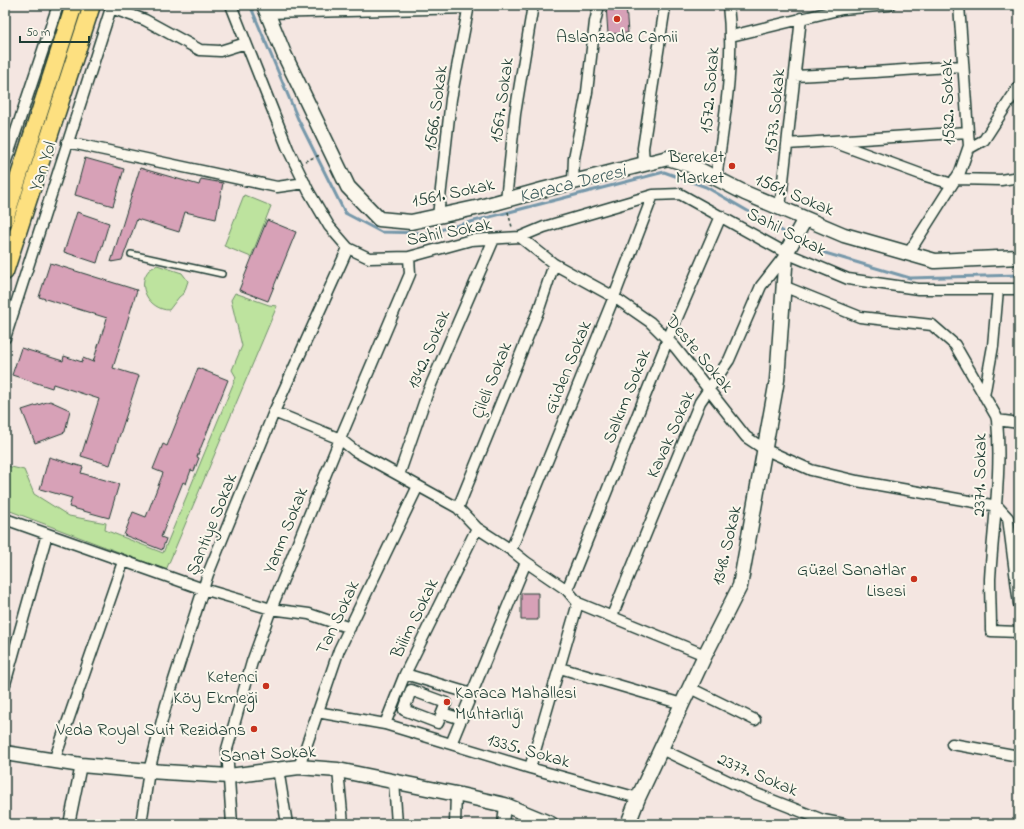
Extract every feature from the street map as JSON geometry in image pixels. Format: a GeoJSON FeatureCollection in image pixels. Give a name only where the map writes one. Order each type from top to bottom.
{"type":"FeatureCollection","features":[{"type":"Feature","properties":{"kind":"main road"},"geometry":{"type":"LineString","coordinates":[[5,219],[74,5]]}},
{"type":"Feature","properties":{"kind":"main road"},"geometry":{"type":"LineString","coordinates":[[5,272],[92,5]]}},
{"type":"Feature","properties":{"kind":"street","name":"Yan Yol"},"geometry":{"type":"LineString","coordinates":[[5,164],[58,5]]}},
{"type":"Feature","properties":{"kind":"street","name":"Sahil Sokak"},"geometry":{"type":"LineString","coordinates":[[231,5],[296,165],[305,183],[329,226],[348,248],[369,258],[409,257],[471,240],[518,237],[653,195],[680,194],[786,253],[848,279],[918,288],[1019,289]]}},
{"type":"Feature","properties":{"kind":"street","name":"1567. Sokak"},"geometry":{"type":"LineString","coordinates":[[506,200],[515,114],[533,5]]}},
{"type":"Feature","properties":{"kind":"street"},"geometry":{"type":"LineString","coordinates":[[573,182],[574,158],[587,92],[598,5]]}},
{"type":"Feature","properties":{"kind":"street","name":"1572. Sokak"},"geometry":{"type":"LineString","coordinates":[[716,179],[729,88],[731,36],[728,5]]}},
{"type":"Feature","properties":{"kind":"street"},"geometry":{"type":"LineString","coordinates":[[731,36],[801,18],[826,9],[890,5]]}},
{"type":"Feature","properties":{"kind":"street","name":"1582. Sokak"},"geometry":{"type":"LineString","coordinates":[[908,254],[960,172],[969,146],[959,5]]}},
{"type":"Feature","properties":{"kind":"street"},"geometry":{"type":"LineString","coordinates":[[266,9],[469,6]]}},
{"type":"Feature","properties":{"kind":"street","name":"1566. Sokak"},"geometry":{"type":"LineString","coordinates":[[438,216],[451,99],[469,6]]}},
{"type":"Feature","properties":{"kind":"street","name":"Yan Yol"},"geometry":{"type":"LineString","coordinates":[[5,338],[111,7]]}},
{"type":"Feature","properties":{"kind":"street"},"geometry":{"type":"LineString","coordinates":[[111,7],[144,20],[200,50],[220,52],[246,43]]}},
{"type":"Feature","properties":{"kind":"street","name":"1561. Sokak"},"geometry":{"type":"LineString","coordinates":[[266,9],[284,54],[348,187],[379,219],[411,222],[506,200],[668,158],[690,165],[745,193],[844,235],[908,254],[935,261],[1019,257]]}},
{"type":"Feature","properties":{"kind":"street"},"geometry":{"type":"LineString","coordinates":[[644,164],[643,148],[664,13]]}},
{"type":"Feature","properties":{"kind":"street","name":"1573. Sokak"},"geometry":{"type":"LineString","coordinates":[[780,208],[801,18]]}},
{"type":"Feature","properties":{"kind":"street"},"geometry":{"type":"LineString","coordinates":[[795,76],[963,66]]}},
{"type":"Feature","properties":{"kind":"street"},"geometry":{"type":"LineString","coordinates":[[968,149],[984,140],[1019,86]]}},
{"type":"Feature","properties":{"kind":"street"},"geometry":{"type":"LineString","coordinates":[[26,102],[42,106]]}},
{"type":"Feature","properties":{"kind":"street"},"geometry":{"type":"LineString","coordinates":[[787,144],[968,132]]}},
{"type":"Feature","properties":{"kind":"street"},"geometry":{"type":"LineString","coordinates":[[832,141],[923,175],[954,181],[1001,180],[1019,177]]}},
{"type":"Feature","properties":{"kind":"street"},"geometry":{"type":"LineString","coordinates":[[67,142],[277,187],[305,183]]}},
{"type":"Feature","properties":{"kind":"street"},"geometry":{"type":"LineString","coordinates":[[35,180],[53,187]]}},
{"type":"Feature","properties":{"kind":"street","name":"Güden Sokak"},"geometry":{"type":"LineString","coordinates":[[511,550],[614,297],[653,195]]}},
{"type":"Feature","properties":{"kind":"street","name":"Salkım Sokak"},"geometry":{"type":"LineString","coordinates":[[566,590],[668,339],[721,216]]}},
{"type":"Feature","properties":{"kind":"street"},"geometry":{"type":"LineString","coordinates":[[786,253],[805,219]]}},
{"type":"Feature","properties":{"kind":"street","name":"Deste Sokak"},"geometry":{"type":"LineString","coordinates":[[518,237],[554,264],[614,297],[650,322],[668,339],[746,437],[764,449],[811,470],[997,506]]}},
{"type":"Feature","properties":{"kind":"street","name":"1342. Sokak"},"geometry":{"type":"LineString","coordinates":[[399,475],[427,394],[494,239]]}},
{"type":"Feature","properties":{"kind":"street","name":"Şantiye Sokak"},"geometry":{"type":"LineString","coordinates":[[141,824],[149,771],[166,705],[208,574],[274,412],[348,248]]}},
{"type":"Feature","properties":{"kind":"street","name":"1348. Sokak"},"geometry":{"type":"LineString","coordinates":[[628,824],[638,798],[705,655],[740,586],[777,380],[786,253]]}},
{"type":"Feature","properties":{"kind":"street","name":"Kavak Sokak"},"geometry":{"type":"LineString","coordinates":[[612,616],[700,402],[729,360],[761,286],[786,253]]}},
{"type":"Feature","properties":{"kind":"street","name":"Yarım Sokak"},"geometry":{"type":"LineString","coordinates":[[232,824],[227,749],[252,662],[340,439],[410,274],[409,257]]}},
{"type":"Feature","properties":{"kind":"street","name":"Çileli Sokak"},"geometry":{"type":"LineString","coordinates":[[458,508],[538,309],[554,264]]}},
{"type":"Feature","properties":{"kind":"street","name":"2371. Sokak"},"geometry":{"type":"LineString","coordinates":[[783,286],[860,317],[932,325],[955,345],[997,420],[999,445],[997,506],[990,579],[991,631],[1019,632]]}},
{"type":"Feature","properties":{"kind":"street"},"geometry":{"type":"LineString","coordinates":[[984,396],[993,346],[998,289]]}},
{"type":"Feature","properties":{"kind":"street"},"geometry":{"type":"LineString","coordinates":[[274,412],[340,439],[356,451],[458,508],[477,528],[511,550],[566,590],[578,603],[705,655]]}},
{"type":"Feature","properties":{"kind":"street"},"geometry":{"type":"LineString","coordinates":[[997,420],[1019,423]]}},
{"type":"Feature","properties":{"kind":"street","name":"Tan Sokak"},"geometry":{"type":"LineString","coordinates":[[299,767],[339,650],[418,486]]}},
{"type":"Feature","properties":{"kind":"street"},"geometry":{"type":"LineString","coordinates":[[997,506],[1008,518],[1019,604]]}},
{"type":"Feature","properties":{"kind":"street"},"geometry":{"type":"LineString","coordinates":[[5,520],[203,589],[272,609],[309,614],[350,628]]}},
{"type":"Feature","properties":{"kind":"street","name":"Bilim Sokak"},"geometry":{"type":"LineString","coordinates":[[384,724],[405,674],[477,528]]}},
{"type":"Feature","properties":{"kind":"street"},"geometry":{"type":"LineString","coordinates":[[5,684],[47,534]]}},
{"type":"Feature","properties":{"kind":"street"},"geometry":{"type":"LineString","coordinates":[[54,761],[123,562]]}},
{"type":"Feature","properties":{"kind":"street"},"geometry":{"type":"LineString","coordinates":[[451,744],[526,562]]}},
{"type":"Feature","properties":{"kind":"street"},"geometry":{"type":"LineString","coordinates":[[530,768],[578,603]]}},
{"type":"Feature","properties":{"kind":"street"},"geometry":{"type":"LineString","coordinates":[[560,668],[682,704]]}},
{"type":"Feature","properties":{"kind":"street"},"geometry":{"type":"LineString","coordinates":[[405,674],[472,694]]}},
{"type":"Feature","properties":{"kind":"street"},"geometry":{"type":"LineString","coordinates":[[431,697],[437,683]]}},
{"type":"Feature","properties":{"kind":"street"},"geometry":{"type":"LineString","coordinates":[[690,688],[755,720]]}},
{"type":"Feature","properties":{"kind":"street"},"geometry":{"type":"LineString","coordinates":[[411,690],[431,697],[446,703],[438,723],[404,710],[411,690]]}},
{"type":"Feature","properties":{"kind":"street"},"geometry":{"type":"LineString","coordinates":[[397,695],[408,699]]}},
{"type":"Feature","properties":{"kind":"street","name":"1335. Sokak"},"geometry":{"type":"LineString","coordinates":[[317,712],[384,724],[530,768],[638,798]]}},
{"type":"Feature","properties":{"kind":"street"},"geometry":{"type":"LineString","coordinates":[[442,713],[462,719]]}},
{"type":"Feature","properties":{"kind":"street"},"geometry":{"type":"LineString","coordinates":[[415,734],[422,717]]}},
{"type":"Feature","properties":{"kind":"street"},"geometry":{"type":"LineString","coordinates":[[952,744],[1019,756]]}},
{"type":"Feature","properties":{"kind":"street","name":"2377. Sokak"},"geometry":{"type":"LineString","coordinates":[[661,749],[749,791],[823,820],[844,824]]}},
{"type":"Feature","properties":{"kind":"street","name":"Sanat Sokak"},"geometry":{"type":"LineString","coordinates":[[5,753],[81,764],[149,771],[228,776],[299,767],[338,770],[505,805],[551,824]]}},
{"type":"Feature","properties":{"kind":"street"},"geometry":{"type":"LineString","coordinates":[[69,824],[81,764]]}},
{"type":"Feature","properties":{"kind":"street"},"geometry":{"type":"LineString","coordinates":[[278,769],[287,824]]}},
{"type":"Feature","properties":{"kind":"street"},"geometry":{"type":"LineString","coordinates":[[338,770],[343,824]]}},
{"type":"Feature","properties":{"kind":"street"},"geometry":{"type":"LineString","coordinates":[[394,781],[397,824]]}},
{"type":"Feature","properties":{"kind":"street"},"geometry":{"type":"LineString","coordinates":[[455,824],[456,794]]}},
{"type":"Feature","properties":{"kind":"street"},"geometry":{"type":"LineString","coordinates":[[503,824],[505,805]]}},
{"type":"Feature","properties":{"kind":"lane"},"geometry":{"type":"LineString","coordinates":[[131,254],[222,274]]}},
{"type":"Feature","properties":{"kind":"path"},"geometry":{"type":"LineString","coordinates":[[296,165],[330,150]]}},
{"type":"Feature","properties":{"kind":"path"},"geometry":{"type":"LineString","coordinates":[[506,200],[518,237]]}},
{"type":"Feature","properties":{"kind":"green space"},"geometry":{"type":"Polygon","coordinates":[[[244,195],[271,206],[251,257],[224,246],[244,195]]]}},
{"type":"Feature","properties":{"kind":"green space"},"geometry":{"type":"Polygon","coordinates":[[[157,265],[182,273],[188,281],[184,293],[169,310],[162,309],[151,302],[144,290],[145,276],[149,270],[157,265]]]}},
{"type":"Feature","properties":{"kind":"green space"},"geometry":{"type":"Polygon","coordinates":[[[235,293],[269,305],[277,306],[166,570],[5,509],[5,466],[7,466],[24,470],[34,494],[69,516],[106,523],[105,530],[163,553],[236,377],[232,370],[242,346],[231,300],[235,293]]]}},
{"type":"Feature","properties":{"kind":"building","name":"Aslanzade Camii"},"geometry":{"type":"Polygon","coordinates":[[[606,5],[626,5],[628,33],[608,34],[606,5]]]}},
{"type":"Feature","properties":{"kind":"building"},"geometry":{"type":"Polygon","coordinates":[[[85,158],[124,169],[113,206],[75,195],[85,158]]]}},
{"type":"Feature","properties":{"kind":"building"},"geometry":{"type":"Polygon","coordinates":[[[140,168],[199,185],[201,179],[223,183],[216,219],[185,212],[179,232],[137,219],[122,260],[111,262],[140,168]]]}},
{"type":"Feature","properties":{"kind":"building"},"geometry":{"type":"Polygon","coordinates":[[[77,212],[109,223],[97,263],[64,252],[77,212]]]}},
{"type":"Feature","properties":{"kind":"building"},"geometry":{"type":"Polygon","coordinates":[[[267,220],[296,232],[268,301],[239,290],[267,220]]]}},
{"type":"Feature","properties":{"kind":"building"},"geometry":{"type":"Polygon","coordinates":[[[50,263],[137,290],[113,368],[139,376],[110,465],[81,456],[99,399],[53,384],[52,388],[12,375],[21,348],[63,361],[64,356],[82,362],[83,358],[93,362],[107,318],[39,297],[50,263]]]}},
{"type":"Feature","properties":{"kind":"building"},"geometry":{"type":"Polygon","coordinates":[[[198,368],[228,380],[197,457],[199,458],[194,471],[191,470],[186,484],[183,482],[161,537],[166,539],[162,550],[124,535],[133,512],[146,517],[163,473],[153,469],[163,444],[167,446],[198,368]]]}},
{"type":"Feature","properties":{"kind":"building"},"geometry":{"type":"Polygon","coordinates":[[[50,401],[70,410],[65,432],[35,443],[22,410],[50,401]]]}},
{"type":"Feature","properties":{"kind":"building"},"geometry":{"type":"Polygon","coordinates":[[[49,457],[83,467],[81,473],[119,484],[109,518],[69,507],[72,498],[40,489],[49,457]]]}},
{"type":"Feature","properties":{"kind":"building"},"geometry":{"type":"Polygon","coordinates":[[[521,593],[538,593],[538,620],[521,620],[521,593]]]}},
{"type":"Feature","properties":{"kind":"waterway","name":"Karaca Deresi"},"geometry":{"type":"LineString","coordinates":[[250,5],[298,119],[345,213],[381,232],[428,233],[664,172],[706,187],[791,236]]}},
{"type":"Feature","properties":{"kind":"waterway","name":"Karaca Deresi"},"geometry":{"type":"LineString","coordinates":[[798,240],[815,250],[910,278],[1019,275]]}},
{"type":"Feature","properties":{"kind":"place","name":"Aslanzade Camii"},"geometry":{"type":"Point","coordinates":[617,19]}},
{"type":"Feature","properties":{"kind":"place","name":"Bereket Market"},"geometry":{"type":"Point","coordinates":[732,166]}},
{"type":"Feature","properties":{"kind":"place","name":"Güzel Sanatlar Lisesi"},"geometry":{"type":"Point","coordinates":[914,579]}},
{"type":"Feature","properties":{"kind":"place","name":"Ketenci Köy Ekmeği"},"geometry":{"type":"Point","coordinates":[266,686]}},
{"type":"Feature","properties":{"kind":"place","name":"Karaca Mahallesi Muhtarlığı"},"geometry":{"type":"Point","coordinates":[447,702]}},
{"type":"Feature","properties":{"kind":"place","name":"Veda Royal Suit Rezidans"},"geometry":{"type":"Point","coordinates":[254,729]}}]}
